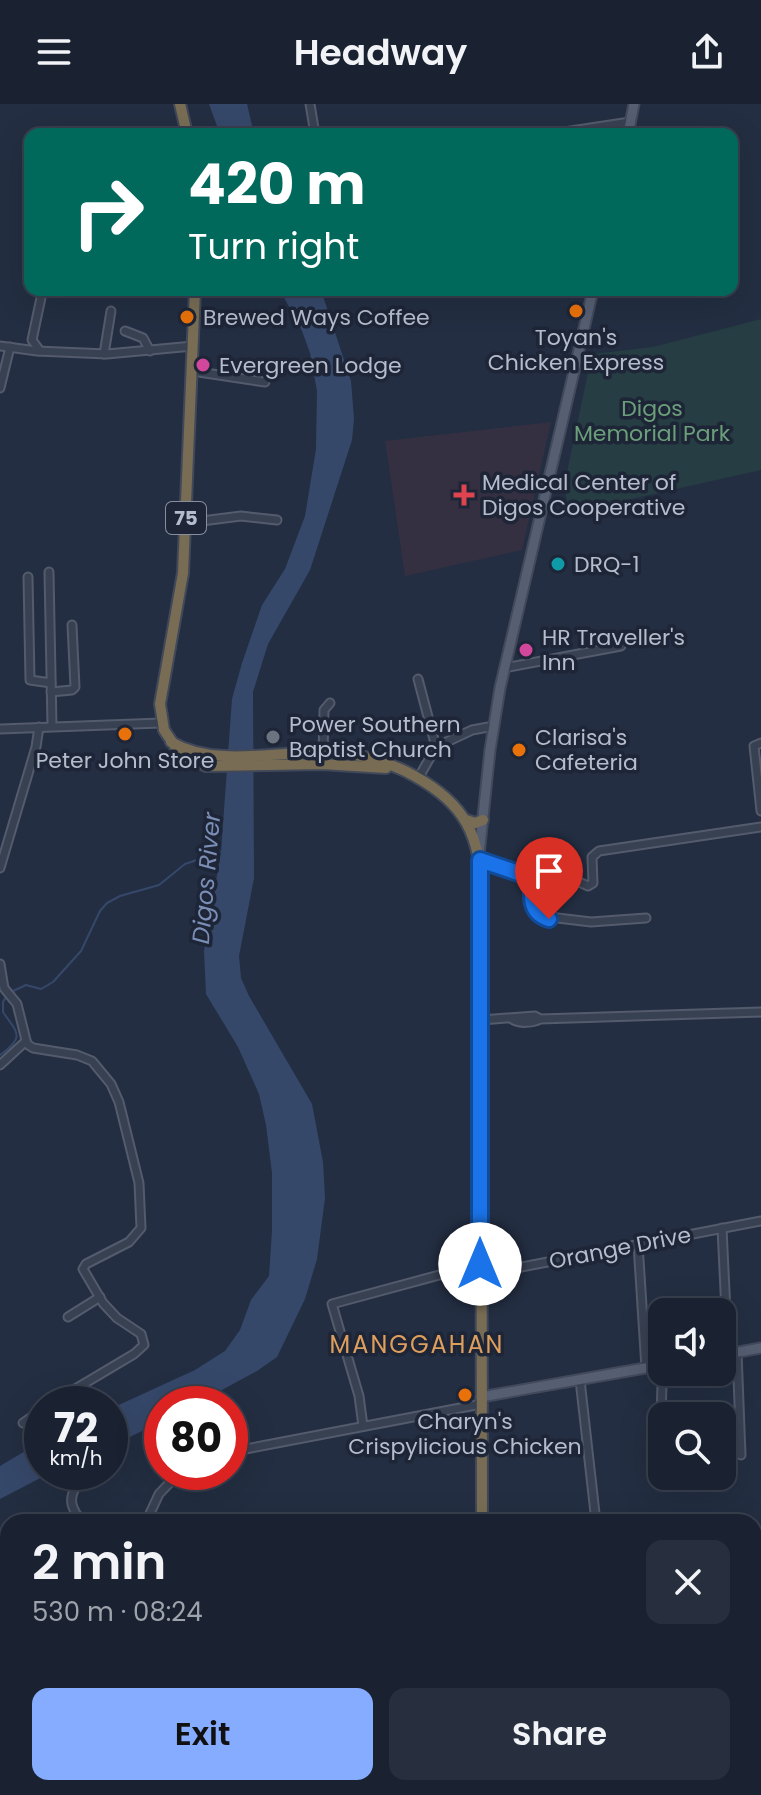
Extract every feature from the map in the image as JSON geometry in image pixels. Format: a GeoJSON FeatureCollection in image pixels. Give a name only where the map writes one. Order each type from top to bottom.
{"type":"FeatureCollection","features":[{"type":"Feature","properties":{"kind":"highway"},"geometry":{"type":"LineString","coordinates":[[180,104],[186,128]]}},
{"type":"Feature","properties":{"kind":"highway","name":"75"},"geometry":{"type":"LineString","coordinates":[[161,723],[161,693],[181,591],[195,296]]}},
{"type":"Feature","properties":{"kind":"highway"},"geometry":{"type":"LineString","coordinates":[[161,723],[181,755],[206,766],[223,761],[263,760],[368,765],[407,772]]}},
{"type":"Feature","properties":{"kind":"highway"},"geometry":{"type":"LineString","coordinates":[[263,760],[323,752],[369,757],[419,777],[445,794],[466,820],[480,858],[482,1514]]}},
{"type":"Feature","properties":{"kind":"highway"},"geometry":{"type":"LineString","coordinates":[[466,820],[473,823],[483,820]]}},
{"type":"Feature","properties":{"kind":"main road"},"geometry":{"type":"LineString","coordinates":[[629,128],[634,104]]}},
{"type":"Feature","properties":{"kind":"main road"},"geometry":{"type":"LineString","coordinates":[[480,858],[494,726],[504,668],[592,296]]}},
{"type":"Feature","properties":{"kind":"main road"},"geometry":{"type":"LineString","coordinates":[[736,1353],[761,1348]]}},
{"type":"Feature","properties":{"kind":"main road"},"geometry":{"type":"LineString","coordinates":[[481,1401],[646,1368]]}},
{"type":"Feature","properties":{"kind":"street"},"geometry":{"type":"LineString","coordinates":[[310,104],[314,128]]}},
{"type":"Feature","properties":{"kind":"street"},"geometry":{"type":"LineString","coordinates":[[590,128],[630,122]]}},
{"type":"Feature","properties":{"kind":"street"},"geometry":{"type":"LineString","coordinates":[[40,351],[32,340],[41,296]]}},
{"type":"Feature","properties":{"kind":"street"},"geometry":{"type":"LineString","coordinates":[[104,354],[111,311]]}},
{"type":"Feature","properties":{"kind":"street"},"geometry":{"type":"LineString","coordinates":[[125,331],[143,338],[150,351]]}},
{"type":"Feature","properties":{"kind":"street"},"geometry":{"type":"LineString","coordinates":[[0,346],[104,354],[193,346]]}},
{"type":"Feature","properties":{"kind":"street"},"geometry":{"type":"LineString","coordinates":[[0,388],[10,347]]}},
{"type":"Feature","properties":{"kind":"street"},"geometry":{"type":"LineString","coordinates":[[192,371],[265,382]]}},
{"type":"Feature","properties":{"kind":"street"},"geometry":{"type":"LineString","coordinates":[[186,523],[241,516],[277,520]]}},
{"type":"Feature","properties":{"kind":"street"},"geometry":{"type":"LineString","coordinates":[[49,572],[52,726]]}},
{"type":"Feature","properties":{"kind":"street"},"geometry":{"type":"LineString","coordinates":[[28,577],[30,680],[51,687],[72,690],[75,687],[72,625]]}},
{"type":"Feature","properties":{"kind":"street"},"geometry":{"type":"LineString","coordinates":[[504,668],[621,646]]}},
{"type":"Feature","properties":{"kind":"street"},"geometry":{"type":"LineString","coordinates":[[418,679],[436,747]]}},
{"type":"Feature","properties":{"kind":"street"},"geometry":{"type":"LineString","coordinates":[[322,764],[324,710],[330,703]]}},
{"type":"Feature","properties":{"kind":"street"},"geometry":{"type":"LineString","coordinates":[[0,729],[161,723]]}},
{"type":"Feature","properties":{"kind":"street"},"geometry":{"type":"LineString","coordinates":[[419,777],[436,747],[472,730],[494,726]]}},
{"type":"Feature","properties":{"kind":"street"},"geometry":{"type":"LineString","coordinates":[[0,868],[36,747],[39,727]]}},
{"type":"Feature","properties":{"kind":"street"},"geometry":{"type":"LineString","coordinates":[[761,743],[754,746],[761,811]]}},
{"type":"Feature","properties":{"kind":"street"},"geometry":{"type":"LineString","coordinates":[[646,918],[591,922],[541,916],[533,905],[533,878],[537,869],[542,867],[588,886],[593,883],[592,857],[604,849],[761,827]]}},
{"type":"Feature","properties":{"kind":"street"},"geometry":{"type":"LineString","coordinates":[[480,858],[533,878]]}},
{"type":"Feature","properties":{"kind":"street"},"geometry":{"type":"LineString","coordinates":[[0,964],[4,988],[17,1004],[26,1041],[33,1048],[77,1055],[92,1061],[111,1084],[119,1102],[139,1183],[141,1228],[129,1242],[84,1267],[100,1297],[117,1318],[141,1334],[144,1345],[80,1386]]}},
{"type":"Feature","properties":{"kind":"street"},"geometry":{"type":"LineString","coordinates":[[481,1020],[512,1019],[516,1016],[540,1019],[761,1012]]}},
{"type":"Feature","properties":{"kind":"street"},"geometry":{"type":"LineString","coordinates":[[0,1065],[26,1041]]}},
{"type":"Feature","properties":{"kind":"street","name":"Orange Drive"},"geometry":{"type":"LineString","coordinates":[[363,1426],[359,1396],[332,1304],[480,1270],[761,1221]]}},
{"type":"Feature","properties":{"kind":"street"},"geometry":{"type":"LineString","coordinates":[[722,1228],[726,1298]]}},
{"type":"Feature","properties":{"kind":"street"},"geometry":{"type":"LineString","coordinates":[[638,1244],[646,1368]]}},
{"type":"Feature","properties":{"kind":"street"},"geometry":{"type":"LineString","coordinates":[[68,1317],[100,1297]]}},
{"type":"Feature","properties":{"kind":"street"},"geometry":{"type":"LineString","coordinates":[[580,1380],[595,1514]]}},
{"type":"Feature","properties":{"kind":"street"},"geometry":{"type":"LineString","coordinates":[[733,1386],[741,1455]]}},
{"type":"Feature","properties":{"kind":"street"},"geometry":{"type":"LineString","coordinates":[[248,1448],[481,1401]]}},
{"type":"Feature","properties":{"kind":"street"},"geometry":{"type":"LineString","coordinates":[[74,1490],[70,1498],[77,1514]]}},
{"type":"Feature","properties":{"kind":"street"},"geometry":{"type":"LineString","coordinates":[[150,1514],[163,1490]]}},
{"type":"Feature","properties":{"kind":"shaded area","name":"Medical Center of Digos Cooperative"},"geometry":{"type":"Polygon","coordinates":[[[551,422],[522,550],[405,576],[385,441],[551,422]]]}},
{"type":"Feature","properties":{"kind":"green space","name":"Digos Memorial Park"},"geometry":{"type":"Polygon","coordinates":[[[761,319],[761,470],[569,513],[564,486],[592,354],[653,347],[761,319]]]}},
{"type":"Feature","properties":{"kind":"water"},"geometry":{"type":"Polygon","coordinates":[[[209,104],[247,104],[253,128],[218,128],[209,104]]]}},
{"type":"Feature","properties":{"kind":"water"},"geometry":{"type":"Polygon","coordinates":[[[283,296],[323,296],[351,381],[354,419],[352,440],[310,570],[268,644],[253,692],[254,878],[239,956],[241,978],[249,996],[312,1104],[323,1162],[325,1198],[317,1259],[305,1299],[277,1357],[229,1386],[160,1386],[195,1370],[225,1351],[240,1330],[251,1300],[269,1276],[272,1173],[266,1125],[259,1094],[238,1047],[206,994],[204,951],[221,852],[232,699],[262,605],[285,569],[305,516],[316,449],[317,391],[310,353],[283,296]]]}},
{"type":"Feature","properties":{"kind":"water"},"geometry":{"type":"Polygon","coordinates":[[[144,1393],[144,1430],[128,1438],[128,1401],[144,1393]]]}},
{"type":"Feature","properties":{"kind":"water"},"geometry":{"type":"Polygon","coordinates":[[[24,1452],[24,1487],[0,1499],[0,1466],[24,1452]]]}},
{"type":"Feature","properties":{"kind":"waterway","name":"Digos River"},"geometry":{"type":"LineString","coordinates":[[11,992],[26,985],[41,989],[53,982],[81,951],[107,903],[159,885],[185,864],[220,852]]}},
{"type":"Feature","properties":{"kind":"waterway"},"geometry":{"type":"LineString","coordinates":[[0,1055],[16,1039],[15,1030],[3,1012],[6,997]]}},
{"type":"Feature","properties":{"kind":"place","name":"Toyan's Chicken Express"},"geometry":{"type":"Point","coordinates":[576,311]}},
{"type":"Feature","properties":{"kind":"place","name":"Brewed Ways Coffee"},"geometry":{"type":"Point","coordinates":[187,317]}},
{"type":"Feature","properties":{"kind":"place","name":"Evergreen Lodge"},"geometry":{"type":"Point","coordinates":[203,365]}},
{"type":"Feature","properties":{"kind":"place","name":"Medical Center of Digos Cooperative"},"geometry":{"type":"Point","coordinates":[464,495]}},
{"type":"Feature","properties":{"kind":"place","name":"DRQ-1"},"geometry":{"type":"Point","coordinates":[558,564]}},
{"type":"Feature","properties":{"kind":"place","name":"HR Traveller's Inn"},"geometry":{"type":"Point","coordinates":[526,650]}},
{"type":"Feature","properties":{"kind":"place","name":"Peter John Store"},"geometry":{"type":"Point","coordinates":[125,734]}},
{"type":"Feature","properties":{"kind":"place","name":"Power Southern Baptist Church"},"geometry":{"type":"Point","coordinates":[273,737]}},
{"type":"Feature","properties":{"kind":"place","name":"Clarisa's Cafeteria"},"geometry":{"type":"Point","coordinates":[519,750]}},
{"type":"Feature","properties":{"kind":"place","name":"Charyn's Crispylicious Chicken"},"geometry":{"type":"Point","coordinates":[465,1395]}},
{"type":"Feature","properties":{"kind":"district","name":"MANGGAHAN"},"geometry":{"type":"Point","coordinates":[417,1344]}},
{"type":"Feature","properties":{"kind":"route"},"geometry":{"type":"LineString","coordinates":[[480,1264],[480,860],[533,878],[533,905],[536,912],[549,919]]}}]}
